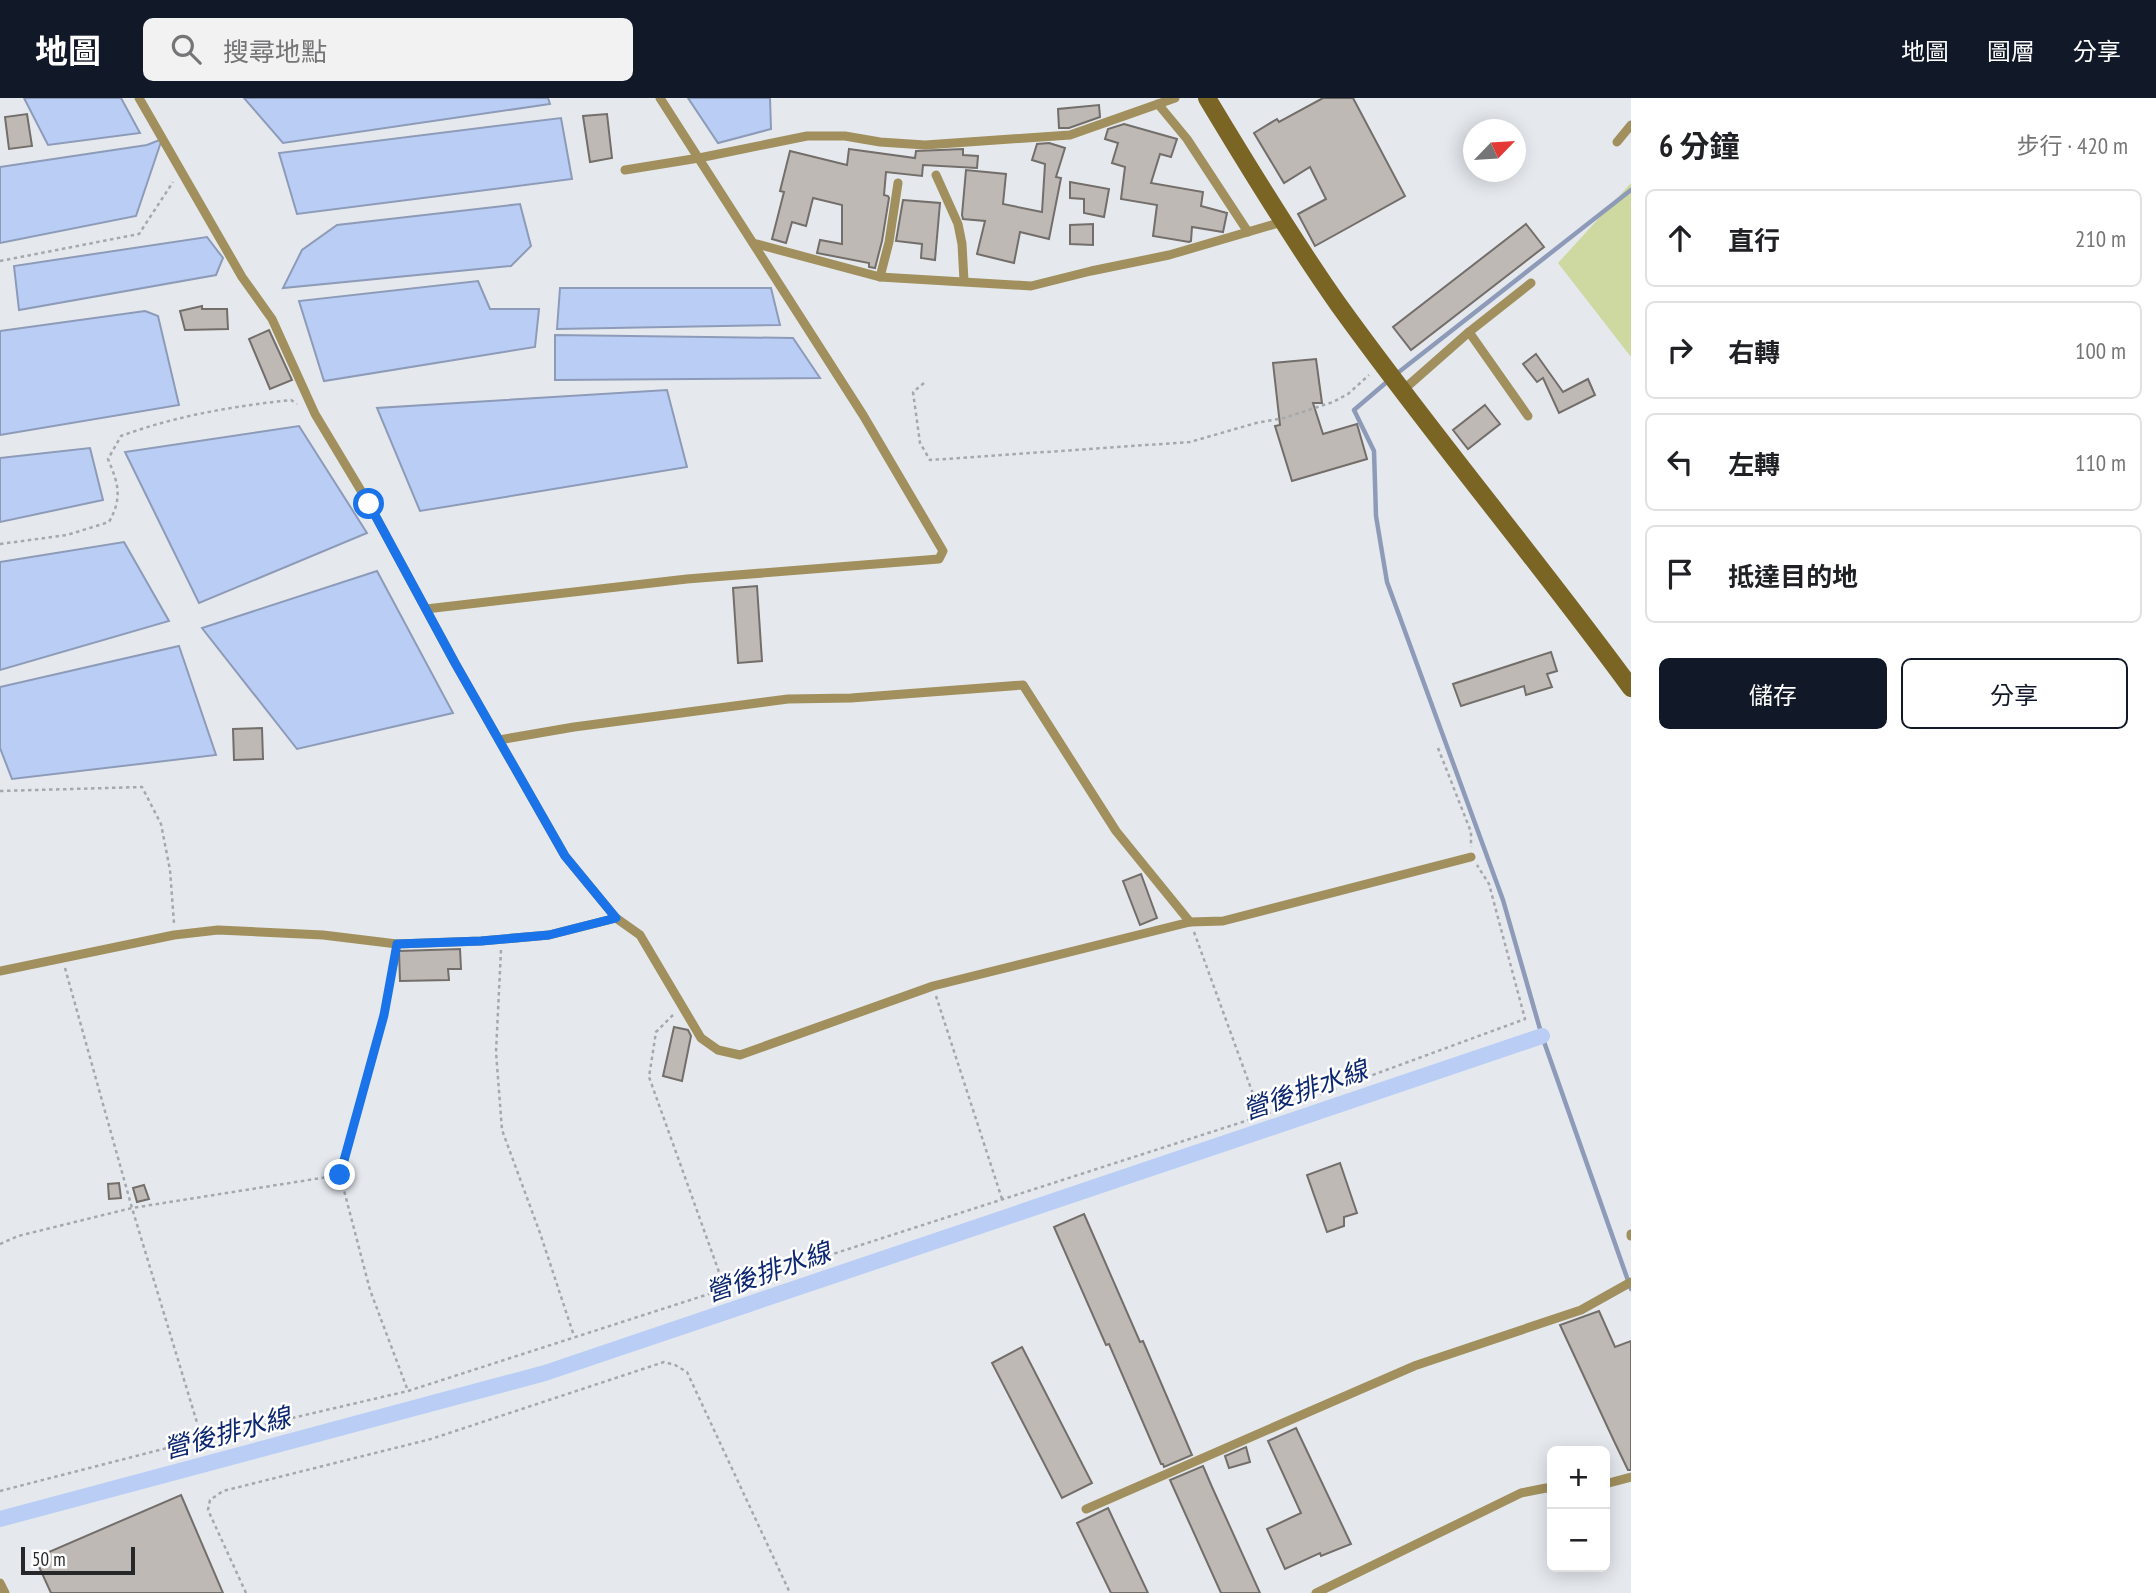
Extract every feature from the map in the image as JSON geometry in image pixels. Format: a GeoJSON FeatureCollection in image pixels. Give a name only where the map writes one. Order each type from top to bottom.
{"type":"FeatureCollection","features":[{"type":"Feature","properties":{"kind":"main road"},"geometry":{"type":"LineString","coordinates":[[1207,98],[1282,222],[1380,362],[1631,688]]}},
{"type":"Feature","properties":{"kind":"lane"},"geometry":{"type":"LineString","coordinates":[[139,98],[242,277],[272,319],[315,414],[369,504],[565,856],[616,918],[640,935],[701,1038],[718,1050],[740,1055],[933,986],[1190,922],[1223,921],[1471,857]]}},
{"type":"Feature","properties":{"kind":"lane"},"geometry":{"type":"LineString","coordinates":[[426,609],[687,579],[939,559],[943,551],[897,470],[660,98]]}},
{"type":"Feature","properties":{"kind":"lane"},"geometry":{"type":"LineString","coordinates":[[625,170],[807,136],[845,136],[925,145],[1070,135],[1175,98]]}},
{"type":"Feature","properties":{"kind":"lane"},"geometry":{"type":"LineString","coordinates":[[1158,104],[1187,139],[1248,232]]}},
{"type":"Feature","properties":{"kind":"lane"},"geometry":{"type":"LineString","coordinates":[[1616,142],[1631,125]]}},
{"type":"Feature","properties":{"kind":"lane"},"geometry":{"type":"LineString","coordinates":[[936,174],[958,224],[964,281]]}},
{"type":"Feature","properties":{"kind":"lane"},"geometry":{"type":"LineString","coordinates":[[880,277],[889,242],[898,183]]}},
{"type":"Feature","properties":{"kind":"lane"},"geometry":{"type":"LineString","coordinates":[[753,243],[880,277],[1031,286],[1170,255],[1282,222]]}},
{"type":"Feature","properties":{"kind":"lane"},"geometry":{"type":"LineString","coordinates":[[1402,391],[1469,332],[1531,283]]}},
{"type":"Feature","properties":{"kind":"lane"},"geometry":{"type":"LineString","coordinates":[[1469,332],[1528,416]]}},
{"type":"Feature","properties":{"kind":"lane"},"geometry":{"type":"LineString","coordinates":[[499,740],[573,727],[788,699],[851,698],[1023,685],[1116,831],[1190,922]]}},
{"type":"Feature","properties":{"kind":"lane"},"geometry":{"type":"LineString","coordinates":[[0,971],[174,934],[218,930],[323,935],[397,944],[549,935],[616,918]]}},
{"type":"Feature","properties":{"kind":"lane"},"geometry":{"type":"LineString","coordinates":[[1086,1509],[1414,1366],[1581,1310],[1631,1282]]}},
{"type":"Feature","properties":{"kind":"lane"},"geometry":{"type":"LineString","coordinates":[[1610,1483],[1631,1477]]}},
{"type":"Feature","properties":{"kind":"lane"},"geometry":{"type":"LineString","coordinates":[[1317,1593],[1521,1493],[1547,1488]]}},
{"type":"Feature","properties":{"kind":"lane"},"geometry":{"type":"LineString","coordinates":[[0,1583],[5,1593]]}},
{"type":"Feature","properties":{"kind":"path"},"geometry":{"type":"LineString","coordinates":[[0,261],[139,233],[180,171]]}},
{"type":"Feature","properties":{"kind":"path"},"geometry":{"type":"LineString","coordinates":[[924,383],[913,393],[920,443],[930,460],[1191,442],[1256,423],[1284,418],[1333,402],[1349,394],[1380,362]]}},
{"type":"Feature","properties":{"kind":"path"},"geometry":{"type":"LineString","coordinates":[[0,544],[67,535],[109,522],[117,508],[118,484],[108,459],[121,436],[145,427],[263,403],[291,400],[315,414]]}},
{"type":"Feature","properties":{"kind":"path"},"geometry":{"type":"LineString","coordinates":[[0,1491],[202,1438],[408,1391],[1261,1116],[1525,1019],[1489,884],[1471,857],[1472,832],[1438,748]]}},
{"type":"Feature","properties":{"kind":"path"},"geometry":{"type":"LineString","coordinates":[[0,791],[142,788],[161,824],[170,870],[174,934]]}},
{"type":"Feature","properties":{"kind":"path"},"geometry":{"type":"LineString","coordinates":[[1190,922],[1261,1116]]}},
{"type":"Feature","properties":{"kind":"path"},"geometry":{"type":"LineString","coordinates":[[502,939],[496,1052],[502,1130],[574,1336]]}},
{"type":"Feature","properties":{"kind":"path"},"geometry":{"type":"LineString","coordinates":[[397,944],[384,1015],[340,1175],[370,1290],[408,1391]]}},
{"type":"Feature","properties":{"kind":"path"},"geometry":{"type":"LineString","coordinates":[[62,958],[132,1208],[202,1438]]}},
{"type":"Feature","properties":{"kind":"path"},"geometry":{"type":"LineString","coordinates":[[933,986],[1002,1199]]}},
{"type":"Feature","properties":{"kind":"path"},"geometry":{"type":"LineString","coordinates":[[682,1006],[656,1032],[649,1077],[719,1272],[718,1290]]}},
{"type":"Feature","properties":{"kind":"path"},"geometry":{"type":"LineString","coordinates":[[0,1244],[18,1236],[132,1208],[340,1175]]}},
{"type":"Feature","properties":{"kind":"path"},"geometry":{"type":"LineString","coordinates":[[246,1593],[208,1510],[210,1500],[223,1491],[431,1439],[664,1362],[687,1372],[790,1593]]}},
{"type":"Feature","properties":{"kind":"green space"},"geometry":{"type":"Polygon","coordinates":[[[1631,183],[1631,357],[1558,263],[1631,183]]]}},
{"type":"Feature","properties":{"kind":"water"},"geometry":{"type":"Polygon","coordinates":[[[24,98],[121,98],[140,133],[48,145],[24,98]]]}},
{"type":"Feature","properties":{"kind":"water"},"geometry":{"type":"Polygon","coordinates":[[[244,98],[548,98],[550,104],[283,143],[244,98]]]}},
{"type":"Feature","properties":{"kind":"water"},"geometry":{"type":"Polygon","coordinates":[[[688,98],[770,98],[771,129],[718,143],[688,98]]]}},
{"type":"Feature","properties":{"kind":"water"},"geometry":{"type":"Polygon","coordinates":[[[561,118],[572,179],[297,214],[279,153],[561,118]]]}},
{"type":"Feature","properties":{"kind":"water"},"geometry":{"type":"Polygon","coordinates":[[[162,139],[136,216],[0,243],[0,167],[147,145],[162,139]]]}},
{"type":"Feature","properties":{"kind":"water"},"geometry":{"type":"Polygon","coordinates":[[[520,204],[531,246],[511,266],[283,288],[302,250],[337,225],[520,204]]]}},
{"type":"Feature","properties":{"kind":"water"},"geometry":{"type":"Polygon","coordinates":[[[207,237],[223,258],[216,275],[19,310],[14,266],[207,237]]]}},
{"type":"Feature","properties":{"kind":"water"},"geometry":{"type":"Polygon","coordinates":[[[478,281],[490,309],[539,309],[535,347],[324,381],[299,301],[478,281]]]}},
{"type":"Feature","properties":{"kind":"water"},"geometry":{"type":"Polygon","coordinates":[[[560,288],[771,288],[780,325],[557,329],[560,288]]]}},
{"type":"Feature","properties":{"kind":"water"},"geometry":{"type":"Polygon","coordinates":[[[145,311],[158,316],[179,405],[0,435],[0,331],[145,311]]]}},
{"type":"Feature","properties":{"kind":"water"},"geometry":{"type":"Polygon","coordinates":[[[555,335],[793,338],[820,378],[555,380],[555,335]]]}},
{"type":"Feature","properties":{"kind":"water"},"geometry":{"type":"Polygon","coordinates":[[[667,390],[687,467],[420,511],[377,408],[667,390]]]}},
{"type":"Feature","properties":{"kind":"water"},"geometry":{"type":"Polygon","coordinates":[[[299,426],[367,533],[199,603],[125,452],[299,426]]]}},
{"type":"Feature","properties":{"kind":"water"},"geometry":{"type":"Polygon","coordinates":[[[90,448],[103,500],[0,522],[0,458],[90,448]]]}},
{"type":"Feature","properties":{"kind":"water"},"geometry":{"type":"Polygon","coordinates":[[[124,542],[169,621],[0,670],[0,562],[124,542]]]}},
{"type":"Feature","properties":{"kind":"water"},"geometry":{"type":"Polygon","coordinates":[[[377,571],[453,713],[297,749],[202,628],[377,571]]]}},
{"type":"Feature","properties":{"kind":"water"},"geometry":{"type":"Polygon","coordinates":[[[179,646],[216,755],[12,779],[0,748],[0,687],[179,646]]]}},
{"type":"Feature","properties":{"kind":"building"},"geometry":{"type":"Polygon","coordinates":[[[1323,98],[1353,98],[1405,196],[1315,246],[1298,214],[1326,199],[1310,167],[1284,183],[1254,133],[1323,98]]]}},
{"type":"Feature","properties":{"kind":"building"},"geometry":{"type":"Polygon","coordinates":[[[1099,105],[1100,117],[1069,128],[1059,128],[1058,109],[1099,105]]]}},
{"type":"Feature","properties":{"kind":"building"},"geometry":{"type":"Polygon","coordinates":[[[27,114],[32,146],[9,149],[5,117],[27,114]]]}},
{"type":"Feature","properties":{"kind":"building"},"geometry":{"type":"Polygon","coordinates":[[[607,114],[612,158],[590,162],[583,116],[607,114]]]}},
{"type":"Feature","properties":{"kind":"building"},"geometry":{"type":"Polygon","coordinates":[[[1124,124],[1177,139],[1171,157],[1160,154],[1151,183],[1203,192],[1201,206],[1227,213],[1223,232],[1192,227],[1189,242],[1153,236],[1157,205],[1121,199],[1125,167],[1112,163],[1118,143],[1105,139],[1108,129],[1124,124]]]}},
{"type":"Feature","properties":{"kind":"building"},"geometry":{"type":"Polygon","coordinates":[[[1049,143],[1065,148],[1056,177],[1061,178],[1049,239],[1020,232],[1014,263],[977,254],[985,221],[963,219],[966,170],[1006,174],[1003,204],[1042,212],[1045,164],[1032,160],[1037,144],[1049,143]]]}},
{"type":"Feature","properties":{"kind":"building"},"geometry":{"type":"Polygon","coordinates":[[[849,149],[915,158],[916,151],[963,149],[963,155],[978,156],[977,168],[923,165],[922,176],[886,172],[884,195],[889,198],[875,268],[869,267],[869,263],[817,253],[820,240],[842,244],[842,205],[813,198],[806,226],[792,222],[786,243],[772,239],[784,192],[780,191],[790,151],[847,165],[849,149]]]}},
{"type":"Feature","properties":{"kind":"building"},"geometry":{"type":"Polygon","coordinates":[[[1070,182],[1109,189],[1104,217],[1084,213],[1084,199],[1070,198],[1070,182]]]}},
{"type":"Feature","properties":{"kind":"building"},"geometry":{"type":"Polygon","coordinates":[[[903,200],[940,203],[935,260],[921,258],[922,244],[896,241],[903,200]]]}},
{"type":"Feature","properties":{"kind":"building"},"geometry":{"type":"Polygon","coordinates":[[[1093,224],[1093,245],[1070,244],[1070,225],[1093,224]]]}},
{"type":"Feature","properties":{"kind":"building"},"geometry":{"type":"Polygon","coordinates":[[[1526,224],[1544,247],[1411,350],[1393,327],[1526,224]]]}},
{"type":"Feature","properties":{"kind":"building"},"geometry":{"type":"Polygon","coordinates":[[[202,306],[202,309],[227,309],[228,329],[185,330],[180,311],[202,306]]]}},
{"type":"Feature","properties":{"kind":"building"},"geometry":{"type":"Polygon","coordinates":[[[269,330],[292,380],[270,389],[249,339],[269,330]]]}},
{"type":"Feature","properties":{"kind":"building"},"geometry":{"type":"Polygon","coordinates":[[[1536,354],[1563,392],[1588,379],[1595,395],[1559,413],[1543,378],[1537,382],[1523,364],[1536,354]]]}},
{"type":"Feature","properties":{"kind":"building"},"geometry":{"type":"Polygon","coordinates":[[[1316,359],[1322,403],[1313,403],[1323,434],[1357,424],[1367,459],[1292,481],[1275,426],[1280,425],[1273,363],[1316,359]]]}},
{"type":"Feature","properties":{"kind":"building"},"geometry":{"type":"Polygon","coordinates":[[[1485,405],[1500,424],[1468,449],[1453,430],[1485,405]]]}},
{"type":"Feature","properties":{"kind":"building"},"geometry":{"type":"Polygon","coordinates":[[[757,586],[762,661],[738,663],[733,588],[757,586]]]}},
{"type":"Feature","properties":{"kind":"building"},"geometry":{"type":"Polygon","coordinates":[[[1551,652],[1557,671],[1547,674],[1552,687],[1526,695],[1524,686],[1461,706],[1453,684],[1551,652]]]}},
{"type":"Feature","properties":{"kind":"building"},"geometry":{"type":"Polygon","coordinates":[[[262,728],[263,759],[234,760],[233,729],[262,728]]]}},
{"type":"Feature","properties":{"kind":"building"},"geometry":{"type":"Polygon","coordinates":[[[1141,874],[1157,918],[1140,925],[1123,881],[1141,874]]]}},
{"type":"Feature","properties":{"kind":"building"},"geometry":{"type":"Polygon","coordinates":[[[460,949],[461,969],[448,969],[449,980],[400,981],[399,951],[460,949]]]}},
{"type":"Feature","properties":{"kind":"building"},"geometry":{"type":"Polygon","coordinates":[[[674,1027],[688,1030],[691,1036],[682,1081],[663,1076],[674,1027]]]}},
{"type":"Feature","properties":{"kind":"building"},"geometry":{"type":"Polygon","coordinates":[[[1340,1163],[1357,1213],[1344,1217],[1344,1226],[1327,1232],[1307,1175],[1340,1163]]]}},
{"type":"Feature","properties":{"kind":"building"},"geometry":{"type":"Polygon","coordinates":[[[119,1183],[121,1198],[109,1199],[108,1184],[119,1183]]]}},
{"type":"Feature","properties":{"kind":"building"},"geometry":{"type":"Polygon","coordinates":[[[144,1185],[149,1199],[137,1202],[133,1188],[144,1185]]]}},
{"type":"Feature","properties":{"kind":"building"},"geometry":{"type":"Polygon","coordinates":[[[1084,1214],[1192,1455],[1164,1467],[1054,1227],[1084,1214]]]}},
{"type":"Feature","properties":{"kind":"building"},"geometry":{"type":"Polygon","coordinates":[[[1599,1311],[1615,1347],[1631,1341],[1631,1470],[1628,1470],[1560,1325],[1599,1311]]]}},
{"type":"Feature","properties":{"kind":"building"},"geometry":{"type":"Polygon","coordinates":[[[1022,1347],[1092,1483],[1062,1498],[992,1363],[1022,1347]]]}},
{"type":"Feature","properties":{"kind":"building"},"geometry":{"type":"Polygon","coordinates":[[[1296,1428],[1351,1544],[1321,1556],[1320,1553],[1285,1569],[1267,1529],[1301,1513],[1268,1441],[1296,1428]]]}},
{"type":"Feature","properties":{"kind":"building"},"geometry":{"type":"Polygon","coordinates":[[[1246,1447],[1250,1462],[1229,1468],[1225,1456],[1246,1447]]]}},
{"type":"Feature","properties":{"kind":"building"},"geometry":{"type":"Polygon","coordinates":[[[1203,1466],[1260,1593],[1221,1593],[1170,1480],[1203,1466]]]}},
{"type":"Feature","properties":{"kind":"building"},"geometry":{"type":"Polygon","coordinates":[[[181,1495],[223,1593],[51,1593],[35,1558],[181,1495]]]}},
{"type":"Feature","properties":{"kind":"building"},"geometry":{"type":"Polygon","coordinates":[[[1108,1508],[1148,1593],[1111,1593],[1077,1523],[1108,1508]]]}},
{"type":"Feature","properties":{"kind":"waterway"},"geometry":{"type":"LineString","coordinates":[[1395,375],[1631,190]]}},
{"type":"Feature","properties":{"kind":"waterway"},"geometry":{"type":"LineString","coordinates":[[1388,381],[1354,410],[1374,451],[1376,516],[1387,582],[1503,900],[1542,1036],[1631,1289]]}},
{"type":"Feature","properties":{"kind":"waterway","name":"營後排水線"},"geometry":{"type":"LineString","coordinates":[[0,1519],[545,1373],[1542,1036]]}},
{"type":"Feature","properties":{"kind":"route"},"geometry":{"type":"LineString","coordinates":[[340,1175],[384,1015],[397,944],[549,935],[616,918],[565,856],[455,663],[369,504]]}}]}
